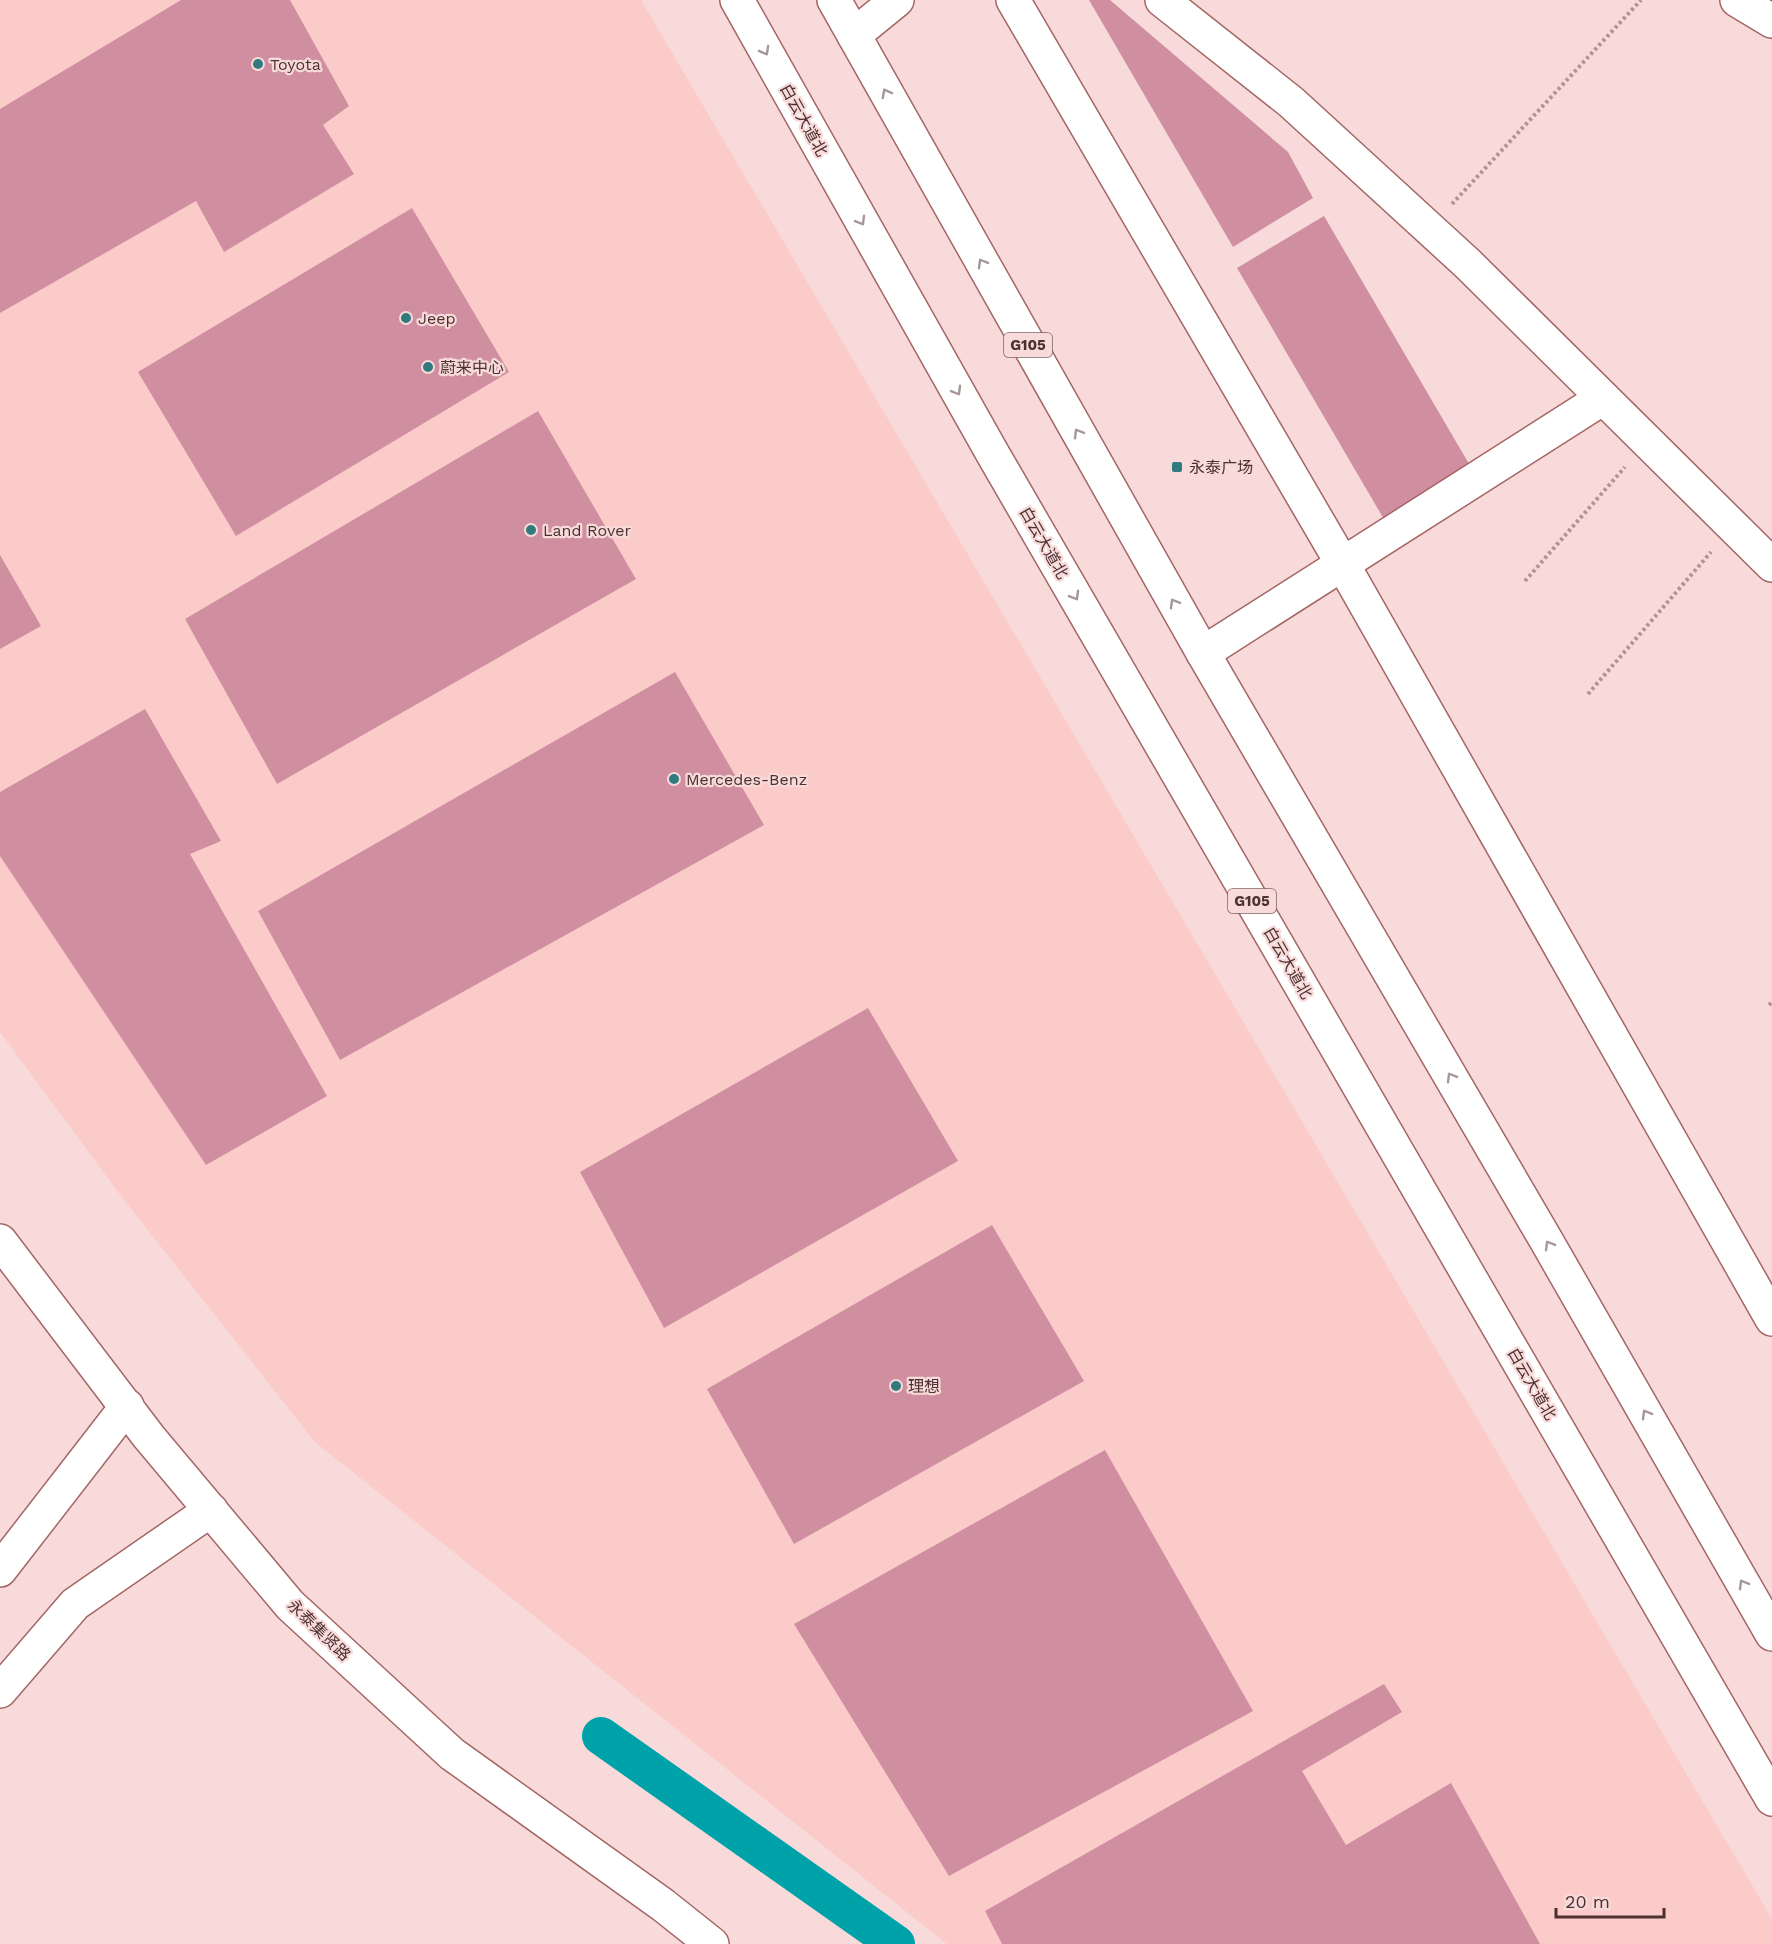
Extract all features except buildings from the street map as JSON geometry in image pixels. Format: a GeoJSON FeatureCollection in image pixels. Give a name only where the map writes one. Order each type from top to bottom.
{"type":"FeatureCollection","features":[{"type":"Feature","properties":{"kind":"main road","name":"白云大道北"},"geometry":{"type":"LineString","coordinates":[[737,0],[1006,476],[1772,1799]]}},
{"type":"Feature","properties":{"kind":"main road","name":"G105"},"geometry":{"type":"LineString","coordinates":[[834,0],[1203,653],[1546,1240],[1772,1634]]}},
{"type":"Feature","properties":{"kind":"main road"},"geometry":{"type":"LineString","coordinates":[[854,35],[897,0]]}},
{"type":"Feature","properties":{"kind":"main road"},"geometry":{"type":"LineString","coordinates":[[1012,0],[1342,563],[1772,1319]]}},
{"type":"Feature","properties":{"kind":"main road"},"geometry":{"type":"LineString","coordinates":[[1162,0],[1291,102],[1468,264],[1772,565]]}},
{"type":"Feature","properties":{"kind":"main road"},"geometry":{"type":"LineString","coordinates":[[1737,0],[1772,21]]}},
{"type":"Feature","properties":{"kind":"main road"},"geometry":{"type":"LineString","coordinates":[[1203,653],[1603,398]]}},
{"type":"Feature","properties":{"kind":"main road","name":"永泰集贤路"},"geometry":{"type":"LineString","coordinates":[[0,1241],[149,1437],[290,1605],[452,1754],[663,1905],[712,1944]]}},
{"type":"Feature","properties":{"kind":"main road"},"geometry":{"type":"LineString","coordinates":[[0,1570],[127,1406]]}},
{"type":"Feature","properties":{"kind":"main road"},"geometry":{"type":"LineString","coordinates":[[0,1691],[75,1604],[211,1510]]}},
{"type":"Feature","properties":{"kind":"path"},"geometry":{"type":"LineString","coordinates":[[1429,229],[1641,0]]}},
{"type":"Feature","properties":{"kind":"path"},"geometry":{"type":"LineString","coordinates":[[1525,581],[1648,442]]}},
{"type":"Feature","properties":{"kind":"path"},"geometry":{"type":"LineString","coordinates":[[1588,694],[1733,527]]}},
{"type":"Feature","properties":{"kind":"shaded area"},"geometry":{"type":"Polygon","coordinates":[[[0,0],[641,0],[1772,1919],[1772,1944],[947,1944],[315,1442],[121,1196],[0,1032],[0,0]]]}},
{"type":"Feature","properties":{"kind":"waterway"},"geometry":{"type":"LineString","coordinates":[[601,1736],[896,1944]]}},
{"type":"Feature","properties":{"kind":"place","name":"Toyota"},"geometry":{"type":"Point","coordinates":[258,64]}},
{"type":"Feature","properties":{"kind":"place","name":"Jeep"},"geometry":{"type":"Point","coordinates":[406,318]}},
{"type":"Feature","properties":{"kind":"place","name":"蔚来中心"},"geometry":{"type":"Point","coordinates":[428,367]}},
{"type":"Feature","properties":{"kind":"place","name":"永泰广场"},"geometry":{"type":"Point","coordinates":[1177,467]}},
{"type":"Feature","properties":{"kind":"place","name":"Land Rover"},"geometry":{"type":"Point","coordinates":[531,530]}},
{"type":"Feature","properties":{"kind":"place","name":"Mercedes-Benz"},"geometry":{"type":"Point","coordinates":[674,779]}},
{"type":"Feature","properties":{"kind":"place","name":"理想"},"geometry":{"type":"Point","coordinates":[896,1386]}}]}
